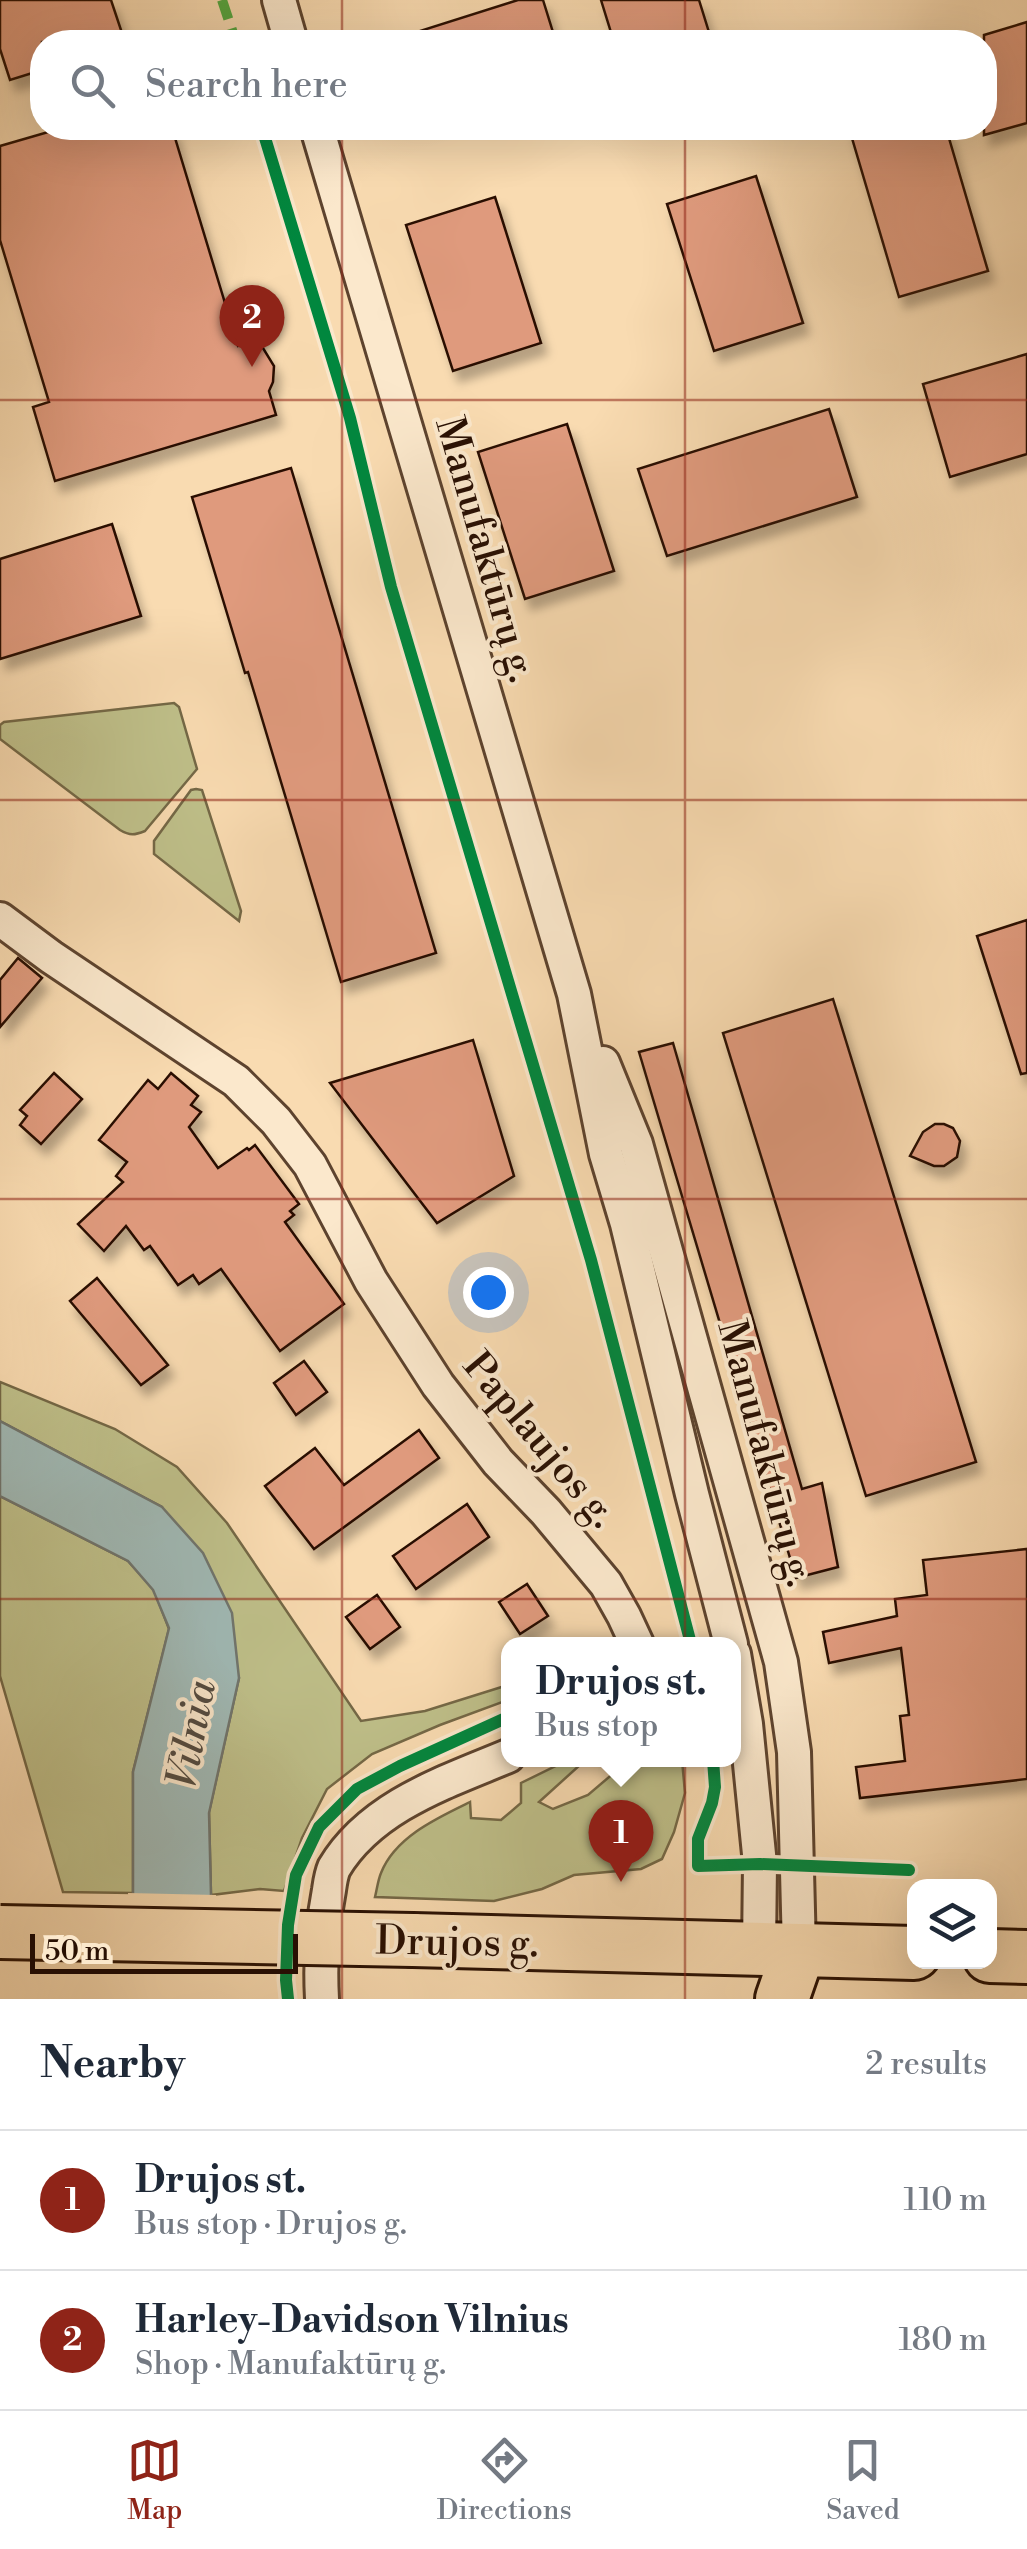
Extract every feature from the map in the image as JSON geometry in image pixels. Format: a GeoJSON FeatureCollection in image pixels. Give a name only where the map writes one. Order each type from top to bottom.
{"type":"FeatureCollection","features":[{"type":"Feature","properties":{"kind":"main road","name":"Drujos g."},"geometry":{"type":"LineString","coordinates":[[0,1932],[907,1953]]}},
{"type":"Feature","properties":{"kind":"main road"},"geometry":{"type":"LineString","coordinates":[[770,1999],[779,1950]]}},
{"type":"Feature","properties":{"kind":"main road"},"geometry":{"type":"LineString","coordinates":[[779,1950],[782,1999]]}},
{"type":"Feature","properties":{"kind":"main road"},"geometry":{"type":"LineString","coordinates":[[997,1956],[1027,1958]]}},
{"type":"Feature","properties":{"kind":"street"},"geometry":{"type":"LineString","coordinates":[[278,0],[288,30]]}},
{"type":"Feature","properties":{"kind":"street","name":"Manufaktūrų g."},"geometry":{"type":"LineString","coordinates":[[321,140],[574,994],[606,1154],[627,1224],[728,1637]]}},
{"type":"Feature","properties":{"kind":"street","name":"Paplaujos g."},"geometry":{"type":"LineString","coordinates":[[0,919],[236,1081],[276,1120],[310,1165],[371,1281],[438,1385],[498,1462],[606,1584],[634,1637]]}},
{"type":"Feature","properties":{"kind":"street","name":"Manufaktūrų g."},"geometry":{"type":"LineString","coordinates":[[574,994],[636,1144],[780,1662],[794,1752],[779,1950]]}},
{"type":"Feature","properties":{"kind":"street","name":"Manufaktūrų g."},"geometry":{"type":"LineString","coordinates":[[741,1697],[760,1864],[779,1950]]}},
{"type":"Feature","properties":{"kind":"street"},"geometry":{"type":"LineString","coordinates":[[322,1999],[322,1925],[332,1871],[361,1834],[403,1804],[501,1759]]}},
{"type":"Feature","properties":{"kind":"green space"},"geometry":{"type":"Polygon","coordinates":[[[174,703],[179,707],[197,769],[145,831],[135,834],[120,830],[0,739],[0,725],[4,722],[174,703]]]}},
{"type":"Feature","properties":{"kind":"green space"},"geometry":{"type":"Polygon","coordinates":[[[191,790],[202,790],[241,911],[239,921],[154,854],[154,841],[191,790]]]}},
{"type":"Feature","properties":{"kind":"green space"},"geometry":{"type":"Polygon","coordinates":[[[0,1382],[115,1429],[177,1467],[227,1523],[361,1721],[425,1711],[501,1687],[501,1703],[372,1754],[327,1789],[302,1838],[284,1891],[260,1889],[211,1895],[209,1812],[239,1678],[162,1507],[0,1421],[0,1382]]]}},
{"type":"Feature","properties":{"kind":"green space"},"geometry":{"type":"Polygon","coordinates":[[[0,1496],[128,1561],[154,1590],[169,1629],[133,1772],[133,1893],[63,1892],[0,1676],[0,1496]]]}},
{"type":"Feature","properties":{"kind":"green space"},"geometry":{"type":"Polygon","coordinates":[[[554,1767],[578,1767],[539,1802],[553,1809],[588,1795],[621,1767],[683,1767],[685,1793],[662,1859],[641,1869],[574,1875],[542,1889],[494,1901],[375,1897],[387,1860],[418,1830],[470,1802],[471,1818],[501,1820],[521,1803],[521,1783],[554,1767]]]}},
{"type":"Feature","properties":{"kind":"water","name":"Vilnia"},"geometry":{"type":"Polygon","coordinates":[[[0,1421],[162,1507],[203,1553],[232,1613],[239,1678],[209,1813],[211,1895],[142,1999],[133,1893],[133,1772],[169,1628],[153,1590],[128,1561],[0,1496],[0,1421]]]}},
{"type":"Feature","properties":{"kind":"pier"},"geometry":{"type":"Polygon","coordinates":[[[128,1893],[216,1895],[227,1999],[136,1999],[128,1893]]]}},
{"type":"Feature","properties":{"kind":"building"},"geometry":{"type":"Polygon","coordinates":[[[0,0],[111,0],[121,30],[30,30],[30,74],[10,80],[0,49],[0,0]]]}},
{"type":"Feature","properties":{"kind":"building"},"geometry":{"type":"Polygon","coordinates":[[[518,0],[543,0],[552,30],[423,30],[518,0]]]}},
{"type":"Feature","properties":{"kind":"building"},"geometry":{"type":"Polygon","coordinates":[[[601,0],[699,0],[708,30],[610,30],[601,0]]]}},
{"type":"Feature","properties":{"kind":"building"},"geometry":{"type":"Polygon","coordinates":[[[1027,22],[1027,123],[997,131],[997,31],[1027,22]]]}},
{"type":"Feature","properties":{"kind":"building"},"geometry":{"type":"Polygon","coordinates":[[[30,137],[176,140],[238,346],[254,341],[274,366],[269,391],[276,415],[55,481],[33,407],[49,402],[0,240],[0,146],[30,137]]]}},
{"type":"Feature","properties":{"kind":"building"},"geometry":{"type":"Polygon","coordinates":[[[853,140],[950,140],[988,271],[899,297],[853,140]]]}},
{"type":"Feature","properties":{"kind":"building"},"geometry":{"type":"Polygon","coordinates":[[[756,176],[803,323],[714,351],[667,204],[756,176]]]}},
{"type":"Feature","properties":{"kind":"building"},"geometry":{"type":"Polygon","coordinates":[[[495,197],[541,343],[453,371],[406,225],[495,197]]]}},
{"type":"Feature","properties":{"kind":"building"},"geometry":{"type":"Polygon","coordinates":[[[1027,354],[1027,454],[950,477],[923,384],[1027,354]]]}},
{"type":"Feature","properties":{"kind":"building"},"geometry":{"type":"Polygon","coordinates":[[[829,409],[857,497],[667,556],[638,469],[829,409]]]}},
{"type":"Feature","properties":{"kind":"building"},"geometry":{"type":"Polygon","coordinates":[[[567,424],[614,571],[525,599],[478,452],[567,424]]]}},
{"type":"Feature","properties":{"kind":"building"},"geometry":{"type":"Polygon","coordinates":[[[291,468],[436,953],[341,982],[192,497],[291,468]]]}},
{"type":"Feature","properties":{"kind":"building"},"geometry":{"type":"Polygon","coordinates":[[[112,524],[141,616],[0,659],[0,559],[112,524]]]}},
{"type":"Feature","properties":{"kind":"building"},"geometry":{"type":"Polygon","coordinates":[[[1027,920],[1027,1073],[1021,1074],[977,936],[1027,920]]]}},
{"type":"Feature","properties":{"kind":"building"},"geometry":{"type":"Polygon","coordinates":[[[18,958],[42,978],[0,1027],[0,980],[18,958]]]}},
{"type":"Feature","properties":{"kind":"building"},"geometry":{"type":"Polygon","coordinates":[[[833,999],[976,1462],[866,1496],[723,1033],[833,999]]]}},
{"type":"Feature","properties":{"kind":"building"},"geometry":{"type":"Polygon","coordinates":[[[473,1040],[514,1176],[437,1223],[330,1083],[473,1040]]]}},
{"type":"Feature","properties":{"kind":"building"},"geometry":{"type":"Polygon","coordinates":[[[673,1043],[802,1489],[822,1483],[838,1567],[796,1578],[639,1052],[673,1043]]]}},
{"type":"Feature","properties":{"kind":"building"},"geometry":{"type":"Polygon","coordinates":[[[54,1073],[82,1099],[41,1144],[20,1125],[27,1116],[20,1110],[54,1073]]]}},
{"type":"Feature","properties":{"kind":"building"},"geometry":{"type":"Polygon","coordinates":[[[171,1073],[198,1096],[191,1105],[201,1112],[189,1127],[218,1168],[255,1145],[299,1204],[285,1222],[344,1304],[280,1351],[221,1269],[199,1284],[193,1275],[178,1285],[150,1246],[144,1250],[126,1226],[104,1251],[78,1224],[123,1182],[116,1176],[127,1162],[99,1140],[148,1080],[158,1089],[171,1073]]]}},
{"type":"Feature","properties":{"kind":"building"},"geometry":{"type":"Polygon","coordinates":[[[935,1124],[953,1128],[960,1141],[957,1157],[944,1166],[910,1156],[923,1132],[935,1124]]]}},
{"type":"Feature","properties":{"kind":"building"},"geometry":{"type":"Polygon","coordinates":[[[97,1278],[168,1365],[141,1385],[70,1301],[97,1278]]]}},
{"type":"Feature","properties":{"kind":"building"},"geometry":{"type":"Polygon","coordinates":[[[304,1361],[327,1392],[296,1415],[274,1383],[304,1361]]]}},
{"type":"Feature","properties":{"kind":"building"},"geometry":{"type":"Polygon","coordinates":[[[419,1430],[439,1458],[314,1549],[265,1486],[315,1448],[344,1485],[419,1430]]]}},
{"type":"Feature","properties":{"kind":"building"},"geometry":{"type":"Polygon","coordinates":[[[467,1504],[489,1537],[416,1589],[393,1556],[467,1504]]]}},
{"type":"Feature","properties":{"kind":"building"},"geometry":{"type":"Polygon","coordinates":[[[1027,1549],[1027,1779],[860,1798],[856,1767],[905,1761],[900,1716],[909,1715],[901,1648],[829,1663],[823,1632],[897,1616],[895,1599],[927,1595],[923,1560],[1027,1549]]]}},
{"type":"Feature","properties":{"kind":"building"},"geometry":{"type":"Polygon","coordinates":[[[527,1584],[548,1616],[520,1634],[499,1602],[527,1584]]]}},
{"type":"Feature","properties":{"kind":"building"},"geometry":{"type":"Polygon","coordinates":[[[377,1595],[400,1627],[370,1649],[346,1617],[377,1595]]]}},
{"type":"Feature","properties":{"kind":"marked path"},"geometry":{"type":"LineString","coordinates":[[222,0],[232,30]]}},
{"type":"Feature","properties":{"kind":"cycle path"},"geometry":{"type":"LineString","coordinates":[[266,140],[350,418],[391,587],[591,1260],[689,1637]]}},
{"type":"Feature","properties":{"kind":"cycle path"},"geometry":{"type":"LineString","coordinates":[[288,1999],[288,1925],[296,1875],[319,1827],[357,1789],[501,1720]]}},
{"type":"Feature","properties":{"kind":"cycle path"},"geometry":{"type":"LineString","coordinates":[[714,1767],[715,1787],[698,1839],[698,1866],[760,1864],[909,1870]]}},
{"type":"Feature","properties":{"kind":"place","name":"Harley-Davidson Vilnius"},"geometry":{"type":"Point","coordinates":[252,367]}},
{"type":"Feature","properties":{"kind":"place","name":"Drujos st."},"geometry":{"type":"Point","coordinates":[621,1882]}}]}
